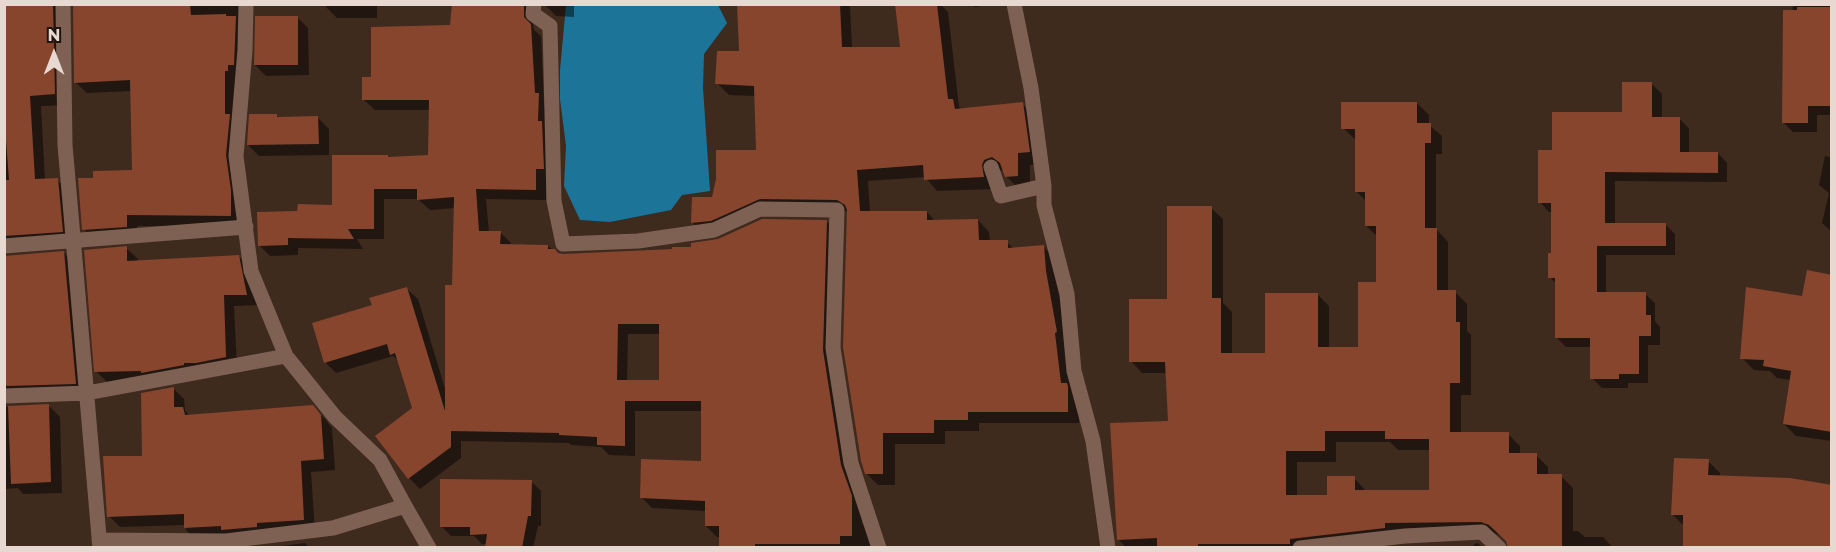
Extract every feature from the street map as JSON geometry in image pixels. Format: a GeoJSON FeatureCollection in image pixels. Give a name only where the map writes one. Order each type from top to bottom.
{"type":"FeatureCollection","features":[{"type":"Feature","properties":{"kind":"street"},"geometry":{"type":"LineString","coordinates":[[63,4],[65,145],[100,544],[226,541],[333,528],[405,506]]}},
{"type":"Feature","properties":{"kind":"street"},"geometry":{"type":"LineString","coordinates":[[246,4],[245,50],[236,156],[251,271],[286,356],[335,417],[380,460],[429,548]]}},
{"type":"Feature","properties":{"kind":"street"},"geometry":{"type":"LineString","coordinates":[[534,4],[533,14],[550,26],[554,201],[563,244],[638,241],[714,230],[760,209],[837,210],[833,348],[851,463],[879,548]]}},
{"type":"Feature","properties":{"kind":"street"},"geometry":{"type":"LineString","coordinates":[[1014,4],[1031,88],[1044,186],[1044,205],[1067,294],[1074,371],[1093,441],[1108,548]]}},
{"type":"Feature","properties":{"kind":"street"},"geometry":{"type":"LineString","coordinates":[[991,167],[1001,196],[1044,186]]}},
{"type":"Feature","properties":{"kind":"street"},"geometry":{"type":"LineString","coordinates":[[4,246],[246,227]]}},
{"type":"Feature","properties":{"kind":"street"},"geometry":{"type":"LineString","coordinates":[[4,396],[87,393],[286,356]]}},
{"type":"Feature","properties":{"kind":"street"},"geometry":{"type":"LineString","coordinates":[[1300,548],[1405,536],[1482,532],[1499,548]]}},
{"type":"Feature","properties":{"kind":"water"},"geometry":{"type":"Polygon","coordinates":[[[566,5],[718,5],[727,23],[704,54],[703,88],[710,191],[682,195],[671,210],[610,222],[580,220],[564,186],[566,146],[560,99],[560,70],[566,5]]]}},
{"type":"Feature","properties":{"kind":"building"},"geometry":{"type":"Polygon","coordinates":[[[4,4],[53,4],[55,94],[30,96],[35,179],[58,178],[63,232],[4,236],[4,180],[9,180],[4,114],[4,4]]]}},
{"type":"Feature","properties":{"kind":"building"},"geometry":{"type":"Polygon","coordinates":[[[73,4],[190,4],[191,15],[236,16],[234,65],[228,65],[228,71],[225,71],[225,114],[230,114],[226,155],[231,190],[231,216],[127,215],[127,227],[82,230],[78,178],[93,178],[93,171],[132,170],[130,80],[74,83],[73,4]]]}},
{"type":"Feature","properties":{"kind":"building"},"geometry":{"type":"Polygon","coordinates":[[[452,4],[524,4],[524,17],[531,24],[535,93],[539,93],[538,121],[542,121],[544,169],[536,169],[536,190],[476,189],[479,231],[501,231],[500,244],[548,245],[548,249],[555,249],[558,253],[563,254],[672,249],[672,247],[691,247],[691,243],[718,239],[762,219],[827,220],[823,350],[841,465],[852,496],[852,536],[840,536],[840,544],[755,544],[755,548],[719,548],[719,526],[705,526],[705,501],[640,498],[641,459],[701,461],[701,401],[625,401],[625,446],[597,445],[597,437],[559,435],[559,433],[451,431],[451,447],[408,479],[375,436],[412,408],[395,353],[390,355],[387,344],[324,363],[312,323],[372,305],[369,298],[407,287],[445,411],[445,285],[452,285],[454,197],[417,200],[417,189],[374,189],[374,229],[348,229],[354,239],[288,238],[288,245],[258,246],[257,212],[297,211],[298,204],[332,205],[332,155],[388,155],[388,157],[428,155],[429,100],[362,100],[362,77],[371,77],[371,27],[450,25],[452,4]],[[618,324],[617,380],[659,380],[659,324],[618,324]]]}},
{"type":"Feature","properties":{"kind":"building"},"geometry":{"type":"Polygon","coordinates":[[[737,4],[840,4],[842,47],[900,47],[895,4],[937,4],[948,99],[953,99],[955,109],[1023,102],[1030,152],[1018,153],[1018,176],[1005,177],[1000,163],[992,157],[984,160],[982,165],[984,177],[924,180],[923,165],[857,170],[860,211],[927,211],[927,220],[978,219],[979,240],[1008,240],[1008,248],[1044,245],[1046,271],[1057,332],[1055,333],[1061,383],[1067,383],[1068,387],[1068,412],[968,412],[968,420],[934,420],[934,433],[883,433],[883,474],[865,474],[843,347],[847,210],[845,205],[837,200],[760,199],[711,221],[691,223],[692,197],[712,197],[716,179],[716,150],[756,150],[754,86],[715,84],[717,51],[739,51],[737,4]]]}},
{"type":"Feature","properties":{"kind":"building"},"geometry":{"type":"Polygon","coordinates":[[[1797,7],[1832,7],[1832,106],[1808,106],[1808,123],[1782,123],[1783,10],[1797,10],[1797,7]]]}},
{"type":"Feature","properties":{"kind":"building"},"geometry":{"type":"Polygon","coordinates":[[[255,16],[298,16],[298,65],[254,65],[255,16]]]}},
{"type":"Feature","properties":{"kind":"building"},"geometry":{"type":"Polygon","coordinates":[[[1622,82],[1652,82],[1652,117],[1680,117],[1680,152],[1718,152],[1718,173],[1605,172],[1605,223],[1666,223],[1666,246],[1597,246],[1597,292],[1646,292],[1646,315],[1651,315],[1651,336],[1639,336],[1639,374],[1619,374],[1619,379],[1590,379],[1590,338],[1555,338],[1555,278],[1548,278],[1548,253],[1551,253],[1551,203],[1538,203],[1538,150],[1552,150],[1552,112],[1622,112],[1622,82]]]}},
{"type":"Feature","properties":{"kind":"building"},"geometry":{"type":"Polygon","coordinates":[[[1341,102],[1417,102],[1417,123],[1431,123],[1431,143],[1425,143],[1425,228],[1437,228],[1437,290],[1456,290],[1456,322],[1460,322],[1460,383],[1450,383],[1450,432],[1509,432],[1509,453],[1537,453],[1537,474],[1562,474],[1562,548],[1508,548],[1506,541],[1489,525],[1481,522],[1385,523],[1385,528],[1290,539],[1290,544],[1198,544],[1198,548],[1157,548],[1157,538],[1117,540],[1110,423],[1168,421],[1165,362],[1129,362],[1129,299],[1167,299],[1167,206],[1212,206],[1212,298],[1221,298],[1221,353],[1265,353],[1265,293],[1318,293],[1318,347],[1358,347],[1358,282],[1376,282],[1376,226],[1365,226],[1365,192],[1355,192],[1355,129],[1341,129],[1341,102]],[[1325,431],[1325,451],[1286,451],[1286,495],[1327,495],[1327,476],[1355,476],[1355,490],[1429,490],[1429,439],[1385,439],[1385,431],[1325,431]]]}},
{"type":"Feature","properties":{"kind":"building"},"geometry":{"type":"Polygon","coordinates":[[[249,114],[277,114],[277,117],[318,116],[319,144],[247,145],[249,114]]]}},
{"type":"Feature","properties":{"kind":"building"},"geometry":{"type":"Polygon","coordinates":[[[127,246],[127,261],[239,255],[247,295],[224,295],[226,357],[184,363],[184,365],[141,373],[141,371],[94,372],[84,250],[127,246]]]}},
{"type":"Feature","properties":{"kind":"building"},"geometry":{"type":"Polygon","coordinates":[[[64,251],[76,384],[4,385],[4,256],[64,251]]]}},
{"type":"Feature","properties":{"kind":"building"},"geometry":{"type":"Polygon","coordinates":[[[1807,270],[1832,275],[1832,432],[1783,424],[1791,371],[1763,366],[1764,360],[1740,359],[1746,287],[1802,296],[1807,270]]]}},
{"type":"Feature","properties":{"kind":"building"},"geometry":{"type":"Polygon","coordinates":[[[174,387],[174,407],[183,407],[185,415],[313,405],[321,415],[324,459],[301,461],[304,520],[257,523],[257,527],[221,530],[221,526],[184,528],[184,514],[107,517],[103,456],[142,456],[141,393],[174,387]]]}},
{"type":"Feature","properties":{"kind":"building"},"geometry":{"type":"Polygon","coordinates":[[[49,404],[51,482],[11,484],[8,406],[49,404]]]}},
{"type":"Feature","properties":{"kind":"building"},"geometry":{"type":"Polygon","coordinates":[[[1674,458],[1709,459],[1708,475],[1790,478],[1832,485],[1832,548],[1683,548],[1683,515],[1671,515],[1674,458]]]}},
{"type":"Feature","properties":{"kind":"building"},"geometry":{"type":"Polygon","coordinates":[[[440,479],[532,480],[531,516],[528,516],[522,548],[485,548],[487,534],[470,535],[470,527],[440,527],[440,479]]]}}]}
